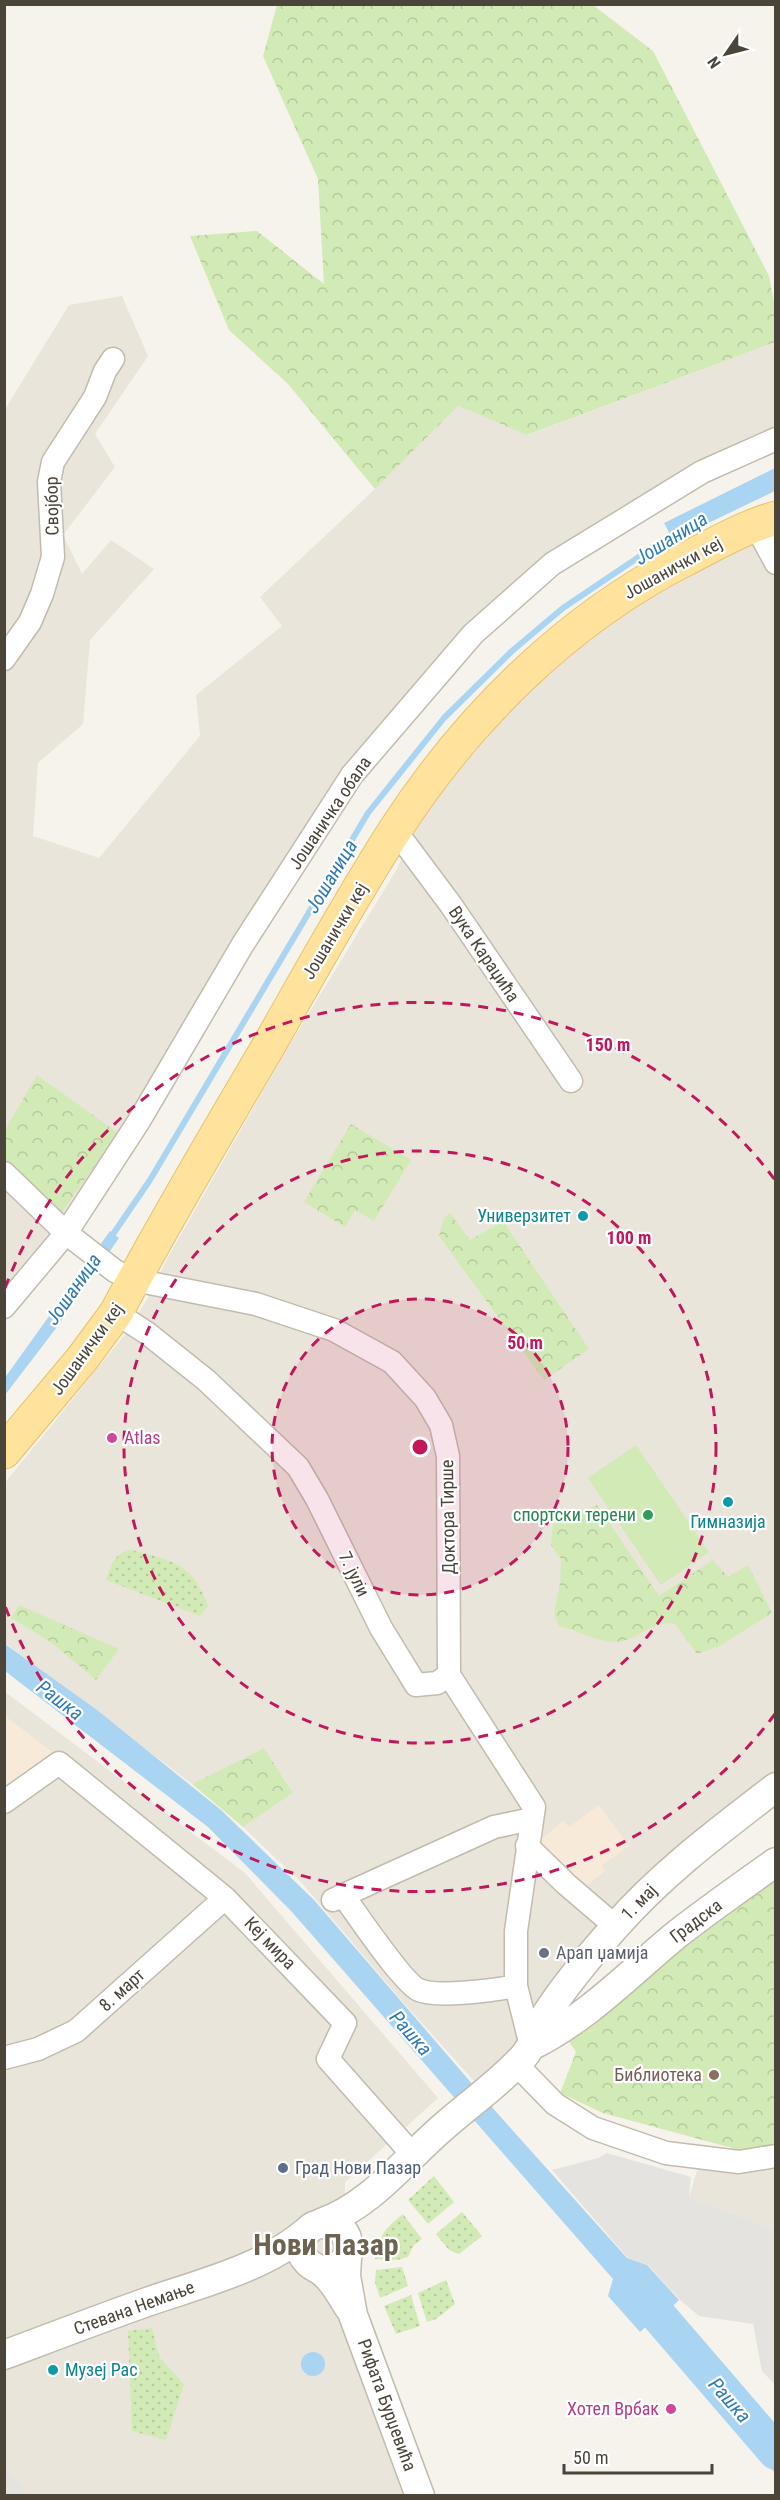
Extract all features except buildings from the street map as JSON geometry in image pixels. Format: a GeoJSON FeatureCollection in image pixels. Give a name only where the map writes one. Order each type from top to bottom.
{"type":"FeatureCollection","features":[{"type":"Feature","properties":{"kind":"main road","name":"Јошанички кеј"},"geometry":{"type":"LineString","coordinates":[[4,1452],[75,1368],[116,1313],[124,1275],[395,830],[445,763],[509,688],[572,632],[630,590],[662,571],[766,522]]}},
{"type":"Feature","properties":{"kind":"street","name":"Својбор"},"geometry":{"type":"LineString","coordinates":[[4,659],[30,622],[42,594],[53,557],[49,482],[53,462],[95,397],[105,371],[113,358]]}},
{"type":"Feature","properties":{"kind":"street","name":"Јошаничка обала"},"geometry":{"type":"LineString","coordinates":[[4,1307],[66,1233],[139,1121],[243,944],[352,775],[472,634],[552,564],[702,472],[776,439]]}},
{"type":"Feature","properties":{"kind":"street"},"geometry":{"type":"LineString","coordinates":[[766,522],[776,563]]}},
{"type":"Feature","properties":{"kind":"street","name":"Вука Караџића"},"geometry":{"type":"LineString","coordinates":[[395,830],[451,905],[571,1081]]}},
{"type":"Feature","properties":{"kind":"street"},"geometry":{"type":"LineString","coordinates":[[5,1176],[66,1233],[124,1275]]}},
{"type":"Feature","properties":{"kind":"street","name":"Доктора Тирше"},"geometry":{"type":"LineString","coordinates":[[124,1275],[256,1304],[334,1330],[392,1362],[425,1398],[441,1425],[448,1456],[449,1675]]}},
{"type":"Feature","properties":{"kind":"street","name":"7. јули"},"geometry":{"type":"LineString","coordinates":[[116,1313],[147,1333],[206,1380],[298,1467],[317,1499],[381,1628],[416,1685],[437,1683],[449,1675]]}},
{"type":"Feature","properties":{"kind":"street"},"geometry":{"type":"LineString","coordinates":[[449,1675],[534,1807],[516,1931],[516,1986],[524,2055],[555,2104],[593,2128],[666,2153],[740,2162],[776,2156]]}},
{"type":"Feature","properties":{"kind":"street","name":"Кеј мира"},"geometry":{"type":"LineString","coordinates":[[4,1802],[59,1763],[225,1898],[345,2023],[328,2059],[412,2154]]}},
{"type":"Feature","properties":{"kind":"street","name":"1. мај"},"geometry":{"type":"LineString","coordinates":[[412,2154],[524,2055],[544,2018],[615,1926],[672,1869],[776,1787]]}},
{"type":"Feature","properties":{"kind":"street"},"geometry":{"type":"LineString","coordinates":[[516,1986],[480,1991],[435,1993],[415,1989],[338,1898],[494,1827],[532,1819]]}},
{"type":"Feature","properties":{"kind":"street"},"geometry":{"type":"LineString","coordinates":[[527,1846],[566,1884],[615,1926]]}},
{"type":"Feature","properties":{"kind":"street","name":"Градска"},"geometry":{"type":"LineString","coordinates":[[524,2055],[582,2015],[677,1934],[776,1862]]}},
{"type":"Feature","properties":{"kind":"street","name":"8. март"},"geometry":{"type":"LineString","coordinates":[[4,2058],[38,2049],[76,2031],[225,1898]]}},
{"type":"Feature","properties":{"kind":"street"},"geometry":{"type":"LineString","coordinates":[[314,2266],[301,2247],[314,2227],[335,2218],[377,2189],[412,2154]]}},
{"type":"Feature","properties":{"kind":"street"},"geometry":{"type":"LineString","coordinates":[[264,2259],[280,2258],[314,2266],[336,2268],[348,2250],[354,2228],[377,2189]]}},
{"type":"Feature","properties":{"kind":"street"},"geometry":{"type":"LineString","coordinates":[[314,2227],[336,2226],[346,2236],[348,2250]]}},
{"type":"Feature","properties":{"kind":"street","name":"Стевана Немање"},"geometry":{"type":"LineString","coordinates":[[4,2355],[183,2291],[264,2259],[281,2251],[314,2227]]}},
{"type":"Feature","properties":{"kind":"street","name":"Рифата Бурџевића"},"geometry":{"type":"LineString","coordinates":[[348,2250],[346,2276],[353,2315],[420,2496]]}},
{"type":"Feature","properties":{"kind":"street","name":"Рифата Бурџевића"},"geometry":{"type":"LineString","coordinates":[[314,2266],[353,2315]]}},
{"type":"Feature","properties":{"kind":"shaded area"},"geometry":{"type":"Polygon","coordinates":[[[122,296],[148,356],[95,434],[115,467],[63,535],[82,574],[111,540],[154,569],[90,640],[83,724],[38,763],[33,836],[99,858],[200,736],[196,695],[282,626],[260,597],[375,489],[458,406],[528,435],[775,342],[775,439],[552,564],[352,775],[4,1307],[4,411],[69,305],[122,296]]]}},
{"type":"Feature","properties":{"kind":"shaded area"},"geometry":{"type":"Polygon","coordinates":[[[775,529],[775,1787],[706,1840],[484,2092],[402,2001],[301,1882],[243,1827],[293,1793],[264,1748],[192,1784],[5,1643],[4,1484],[126,1333],[287,1049],[397,869],[407,846],[433,801],[515,706],[546,674],[574,651],[659,590],[775,529]]]}},
{"type":"Feature","properties":{"kind":"shaded area"},"geometry":{"type":"Polygon","coordinates":[[[4,1691],[245,1873],[438,2098],[345,2182],[343,2317],[411,2495],[5,2495],[4,1691]]]}},
{"type":"Feature","properties":{"kind":"shaded area"},"geometry":{"type":"Polygon","coordinates":[[[4,1715],[56,1755],[4,1792],[4,1715]]]}},
{"type":"Feature","properties":{"kind":"shaded area"},"geometry":{"type":"Polygon","coordinates":[[[599,1805],[629,1846],[601,1866],[605,1871],[580,1890],[539,1841],[563,1821],[569,1827],[599,1805]]]}},
{"type":"Feature","properties":{"kind":"shaded area"},"geometry":{"type":"Polygon","coordinates":[[[607,2153],[691,2177],[689,2197],[775,2230],[775,2385],[762,2371],[753,2324],[699,2316],[680,2300],[648,2265],[628,2258],[552,2170],[598,2158],[607,2153]]]}},
{"type":"Feature","properties":{"kind":"shaded area"},"geometry":{"type":"Polygon","coordinates":[[[775,2156],[775,2230],[689,2197],[701,2157],[775,2156]]]}},
{"type":"Feature","properties":{"kind":"shaded area"},"geometry":{"type":"Polygon","coordinates":[[[5,2469],[8,2469],[29,2495],[5,2495],[5,2469]]]}},
{"type":"Feature","properties":{"kind":"green space"},"geometry":{"type":"Polygon","coordinates":[[[277,5],[593,5],[653,51],[769,276],[775,307],[775,342],[527,435],[458,406],[375,489],[288,384],[229,330],[190,236],[257,231],[324,284],[318,179],[263,56],[277,5]]]}},
{"type":"Feature","properties":{"kind":"green space"},"geometry":{"type":"Polygon","coordinates":[[[37,1075],[118,1133],[62,1212],[5,1159],[5,1130],[37,1075]]]}},
{"type":"Feature","properties":{"kind":"green space"},"geometry":{"type":"Polygon","coordinates":[[[351,1124],[411,1160],[374,1221],[355,1210],[345,1227],[304,1202],[351,1124]]]}},
{"type":"Feature","properties":{"kind":"green space"},"geometry":{"type":"Polygon","coordinates":[[[450,1213],[470,1240],[503,1221],[589,1349],[544,1380],[439,1236],[444,1218],[450,1213]]]}},
{"type":"Feature","properties":{"kind":"green space","name":"спортски терени"},"geometry":{"type":"Polygon","coordinates":[[[636,1445],[709,1552],[661,1585],[588,1478],[636,1445]]]}},
{"type":"Feature","properties":{"kind":"green space"},"geometry":{"type":"Polygon","coordinates":[[[597,1505],[659,1596],[713,1560],[728,1577],[748,1565],[772,1613],[720,1646],[697,1654],[675,1624],[659,1625],[630,1639],[613,1642],[559,1626],[554,1614],[560,1583],[561,1559],[551,1545],[553,1521],[597,1505]]]}},
{"type":"Feature","properties":{"kind":"green space"},"geometry":{"type":"Polygon","coordinates":[[[131,1550],[169,1561],[188,1572],[196,1581],[208,1606],[200,1616],[106,1580],[117,1557],[131,1550]]]}},
{"type":"Feature","properties":{"kind":"green space"},"geometry":{"type":"Polygon","coordinates":[[[19,1605],[119,1649],[96,1680],[52,1643],[11,1618],[19,1605]]]}},
{"type":"Feature","properties":{"kind":"green space"},"geometry":{"type":"Polygon","coordinates":[[[264,1748],[293,1793],[243,1827],[192,1784],[264,1748]]]}},
{"type":"Feature","properties":{"kind":"green space"},"geometry":{"type":"Polygon","coordinates":[[[775,1862],[775,2147],[743,2151],[603,2113],[560,2093],[576,2052],[561,2030],[775,1862]]]}},
{"type":"Feature","properties":{"kind":"green space"},"geometry":{"type":"Polygon","coordinates":[[[434,2176],[454,2202],[428,2224],[408,2200],[434,2176]]]}},
{"type":"Feature","properties":{"kind":"green space"},"geometry":{"type":"Polygon","coordinates":[[[462,2212],[482,2236],[459,2254],[449,2250],[436,2234],[462,2212]]]}},
{"type":"Feature","properties":{"kind":"green space"},"geometry":{"type":"Polygon","coordinates":[[[403,2214],[422,2239],[413,2246],[408,2257],[397,2260],[375,2259],[383,2234],[403,2214]]]}},
{"type":"Feature","properties":{"kind":"green space"},"geometry":{"type":"Polygon","coordinates":[[[402,2267],[408,2286],[380,2298],[375,2282],[376,2270],[402,2267]]]}},
{"type":"Feature","properties":{"kind":"green space"},"geometry":{"type":"Polygon","coordinates":[[[446,2280],[455,2304],[436,2319],[427,2322],[418,2293],[446,2280]]]}},
{"type":"Feature","properties":{"kind":"green space"},"geometry":{"type":"Polygon","coordinates":[[[411,2295],[420,2326],[396,2334],[384,2306],[411,2295]]]}},
{"type":"Feature","properties":{"kind":"green space"},"geometry":{"type":"Polygon","coordinates":[[[152,2328],[159,2357],[184,2384],[166,2440],[132,2431],[128,2331],[152,2328]]]}},
{"type":"Feature","properties":{"kind":"water"},"geometry":{"type":"Polygon","coordinates":[[[775,468],[775,491],[673,540],[664,523],[775,468]]]}},
{"type":"Feature","properties":{"kind":"water"},"geometry":{"type":"Polygon","coordinates":[[[110,1231],[119,1238],[57,1327],[5,1395],[4,1379],[110,1231]]]}},
{"type":"Feature","properties":{"kind":"water"},"geometry":{"type":"Polygon","coordinates":[[[5,1644],[97,1710],[221,1810],[314,1900],[498,2114],[627,2258],[647,2265],[679,2300],[671,2308],[682,2320],[660,2338],[649,2324],[640,2332],[608,2296],[613,2279],[292,1912],[208,1827],[5,1671],[5,1644]]]}},
{"type":"Feature","properties":{"kind":"water"},"geometry":{"type":"Polygon","coordinates":[[[313,2352],[321,2356],[325,2364],[321,2372],[313,2376],[305,2372],[301,2364],[305,2356],[313,2352]]]}},
{"type":"Feature","properties":{"kind":"water","name":"Рашка"},"geometry":{"type":"Polygon","coordinates":[[[744,2393],[775,2432],[775,2473],[722,2412],[744,2393]]]}},
{"type":"Feature","properties":{"kind":"waterway","name":"Јошаница"},"geometry":{"type":"LineString","coordinates":[[109,1240],[150,1180],[368,813],[444,718],[512,651],[563,608],[676,532]]}},
{"type":"Feature","properties":{"kind":"waterway","name":"Рашка"},"geometry":{"type":"LineString","coordinates":[[639,2293],[776,2452]]}},
{"type":"Feature","properties":{"kind":"place","name":"Универзитет"},"geometry":{"type":"Point","coordinates":[583,1216]}},
{"type":"Feature","properties":{"kind":"place","name":"Atlas"},"geometry":{"type":"Point","coordinates":[112,1438]}},
{"type":"Feature","properties":{"kind":"place","name":"Гимназија"},"geometry":{"type":"Point","coordinates":[728,1502]}},
{"type":"Feature","properties":{"kind":"place","name":"спортски терени"},"geometry":{"type":"Point","coordinates":[648,1515]}},
{"type":"Feature","properties":{"kind":"place","name":"Арап џамија"},"geometry":{"type":"Point","coordinates":[544,1953]}},
{"type":"Feature","properties":{"kind":"place","name":"Библиотека"},"geometry":{"type":"Point","coordinates":[714,2075]}},
{"type":"Feature","properties":{"kind":"place","name":"Град Нови Пазар"},"geometry":{"type":"Point","coordinates":[283,2168]}},
{"type":"Feature","properties":{"kind":"place","name":"Музеј Рас"},"geometry":{"type":"Point","coordinates":[53,2370]}},
{"type":"Feature","properties":{"kind":"place","name":"Хотел Врбак"},"geometry":{"type":"Point","coordinates":[671,2409]}},
{"type":"Feature","properties":{"kind":"district","name":"Нови Пазар"},"geometry":{"type":"Point","coordinates":[326,2245]}}]}
